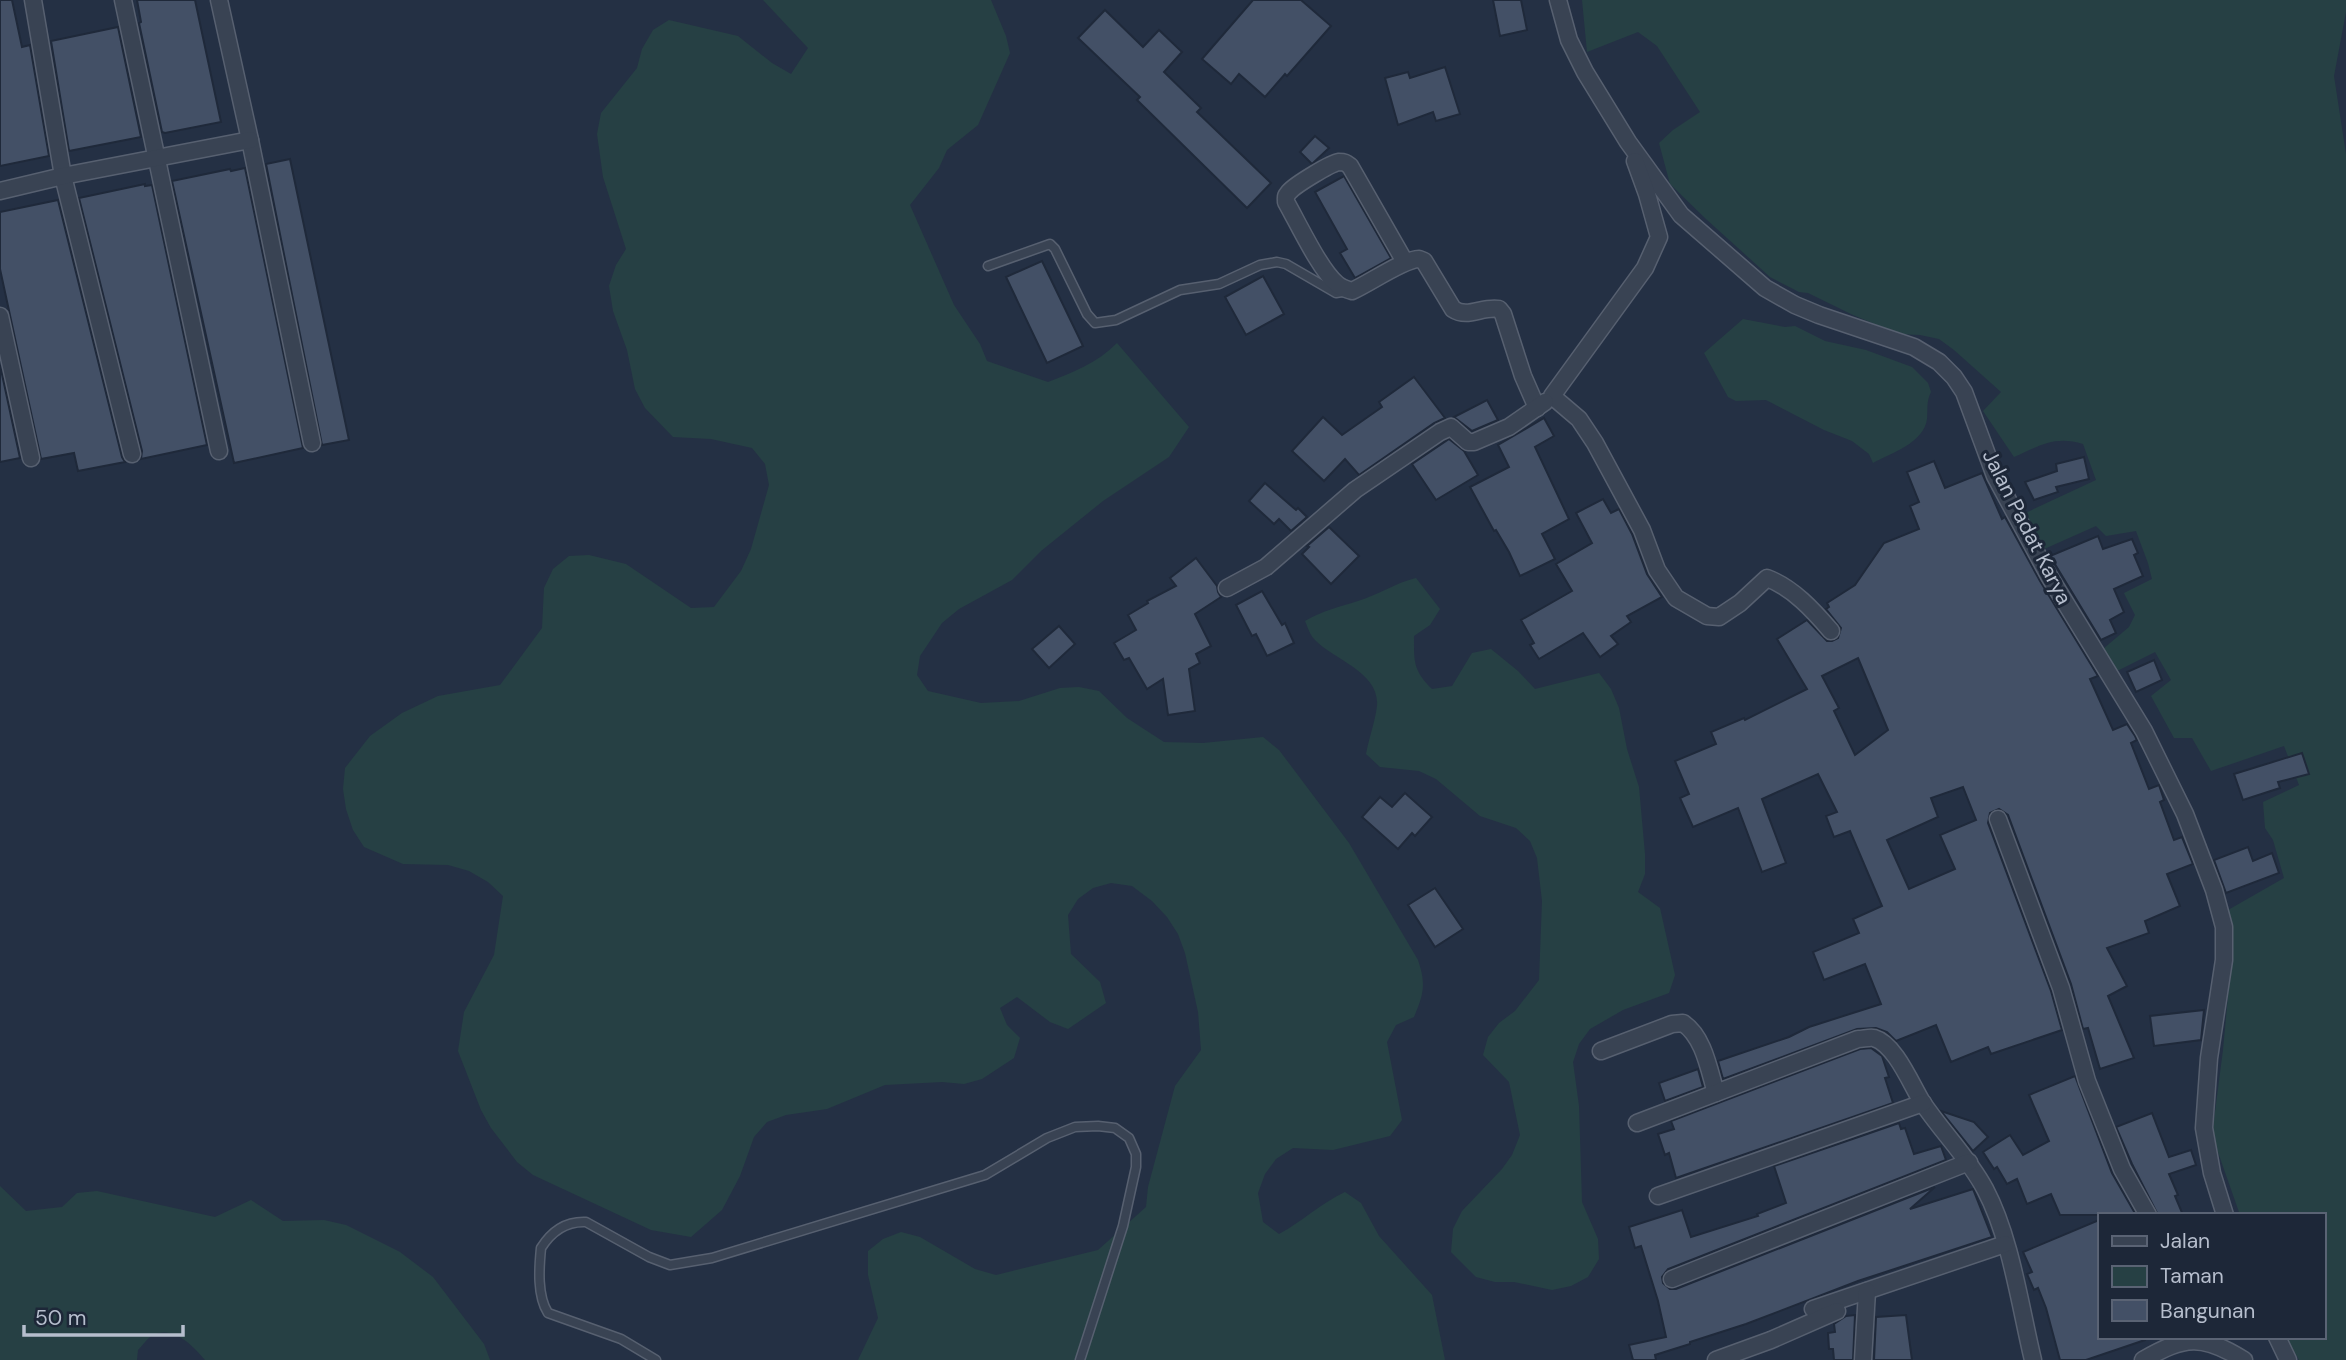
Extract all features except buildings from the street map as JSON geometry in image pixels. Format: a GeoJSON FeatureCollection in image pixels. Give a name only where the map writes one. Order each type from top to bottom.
{"type":"FeatureCollection","features":[{"type":"Feature","properties":{"kind":"street"},"geometry":{"type":"LineString","coordinates":[[33,0],[63,176],[132,454]]}},
{"type":"Feature","properties":{"kind":"street"},"geometry":{"type":"LineString","coordinates":[[123,0],[219,451]]}},
{"type":"Feature","properties":{"kind":"street"},"geometry":{"type":"LineString","coordinates":[[219,0],[312,443]]}},
{"type":"Feature","properties":{"kind":"street","name":"Jalan Padat Karya"},"geometry":{"type":"LineString","coordinates":[[1558,0],[1569,40],[1585,72],[1628,142],[1681,215],[1765,288],[1819,315],[1914,347],[1939,362],[1954,377],[1964,393],[2001,486],[2049,576],[2144,731],[2185,814],[2214,890],[2224,927],[2224,960],[2209,1058],[2204,1128],[2212,1173],[2224,1213]]}},
{"type":"Feature","properties":{"kind":"street"},"geometry":{"type":"LineString","coordinates":[[0,191],[63,176],[250,140]]}},
{"type":"Feature","properties":{"kind":"street"},"geometry":{"type":"LineString","coordinates":[[1227,589],[1266,568],[1355,490],[1440,432],[1451,428],[1468,442],[1474,442],[1509,427],[1552,396],[1645,268],[1659,237],[1628,142]]}},
{"type":"Feature","properties":{"kind":"street"},"geometry":{"type":"LineString","coordinates":[[1405,262],[1350,166],[1344,162],[1327,167],[1292,188],[1286,195],[1286,202],[1328,273],[1340,287],[1352,291],[1414,259],[1424,261],[1444,296],[1459,313],[1499,309],[1537,408]]}},
{"type":"Feature","properties":{"kind":"street"},"geometry":{"type":"LineString","coordinates":[[0,316],[31,458]]}},
{"type":"Feature","properties":{"kind":"street"},"geometry":{"type":"LineString","coordinates":[[1552,396],[1579,419],[1595,443],[1642,530],[1657,570],[1676,598],[1707,616],[1720,617],[1767,578],[1805,602],[1831,631]]}},
{"type":"Feature","properties":{"kind":"street"},"geometry":{"type":"LineString","coordinates":[[1998,819],[2062,988],[2087,1081],[2122,1169],[2147,1213]]}},
{"type":"Feature","properties":{"kind":"street"},"geometry":{"type":"LineString","coordinates":[[1601,1051],[1672,1024],[1683,1023],[1691,1028],[1698,1039],[1716,1093]]}},
{"type":"Feature","properties":{"kind":"street"},"geometry":{"type":"LineString","coordinates":[[1637,1123],[1858,1039],[1873,1038],[1891,1050],[1923,1103],[1969,1162],[1986,1191],[2005,1244],[2033,1360]]}},
{"type":"Feature","properties":{"kind":"street"},"geometry":{"type":"LineString","coordinates":[[1658,1196],[1923,1103]]}},
{"type":"Feature","properties":{"kind":"street"},"geometry":{"type":"LineString","coordinates":[[1672,1279],[1969,1162]]}},
{"type":"Feature","properties":{"kind":"street"},"geometry":{"type":"LineString","coordinates":[[1716,1360],[1771,1340],[1866,1296],[2005,1244]]}},
{"type":"Feature","properties":{"kind":"street"},"geometry":{"type":"LineString","coordinates":[[1813,1309],[1866,1296]]}},
{"type":"Feature","properties":{"kind":"street"},"geometry":{"type":"LineString","coordinates":[[1863,1360],[1866,1296]]}},
{"type":"Feature","properties":{"kind":"street"},"geometry":{"type":"LineString","coordinates":[[2143,1360],[2171,1345],[2197,1339]]}},
{"type":"Feature","properties":{"kind":"street"},"geometry":{"type":"LineString","coordinates":[[2204,1339],[2222,1346],[2244,1360]]}},
{"type":"Feature","properties":{"kind":"street"},"geometry":{"type":"LineString","coordinates":[[2278,1339],[2288,1360]]}},
{"type":"Feature","properties":{"kind":"lane"},"geometry":{"type":"LineString","coordinates":[[988,266],[1049,244],[1055,249],[1087,314],[1095,323],[1116,320],[1180,289],[1219,284],[1260,265],[1277,262],[1286,264],[1336,293],[1352,291]]}},
{"type":"Feature","properties":{"kind":"lane"},"geometry":{"type":"LineString","coordinates":[[656,1360],[621,1339],[548,1313],[541,1296],[541,1248],[560,1227],[586,1222],[649,1257],[670,1265],[712,1258],[985,1175],[1047,1138],[1075,1128],[1098,1126],[1115,1128],[1129,1138],[1136,1154],[1136,1167],[1123,1226],[1080,1360]]}},
{"type":"Feature","properties":{"kind":"green space"},"geometry":{"type":"Polygon","coordinates":[[[763,0],[991,0],[1010,53],[978,125],[947,150],[939,168],[910,205],[954,305],[980,344],[987,361],[1048,382],[1076,371],[1117,343],[1189,427],[1169,457],[1103,501],[1041,551],[1012,580],[959,609],[942,623],[920,656],[917,675],[928,691],[981,703],[1019,701],[1060,688],[1079,687],[1099,691],[1127,718],[1164,742],[1203,743],[1263,737],[1279,750],[1349,843],[1418,960],[1423,988],[1414,1017],[1396,1025],[1387,1042],[1402,1120],[1390,1136],[1333,1150],[1293,1148],[1276,1159],[1265,1174],[1258,1193],[1263,1222],[1279,1234],[1345,1192],[1361,1203],[1379,1236],[1432,1295],[1445,1360],[858,1360],[878,1318],[868,1275],[868,1251],[883,1239],[901,1232],[920,1237],[975,1269],[996,1275],[1098,1250],[1146,1207],[1148,1187],[1175,1086],[1201,1050],[1198,1012],[1178,934],[1152,901],[1132,886],[1111,883],[1093,888],[1078,899],[1068,915],[1071,954],[1100,982],[1106,1003],[1068,1029],[1050,1022],[1017,997],[1000,1008],[1007,1025],[1020,1038],[1014,1058],[982,1079],[964,1084],[942,1082],[885,1085],[827,1109],[786,1115],[767,1122],[754,1137],[740,1176],[722,1210],[691,1237],[651,1230],[533,1175],[517,1162],[481,1110],[458,1051],[464,1012],[494,955],[503,896],[488,882],[469,871],[448,865],[403,864],[364,847],[353,830],[346,809],[343,789],[345,768],[370,736],[402,713],[438,696],[500,685],[542,628],[544,588],[553,569],[569,556],[589,555],[626,564],[691,608],[714,607],[741,571],[751,549],[769,485],[765,464],[752,448],[711,439],[673,437],[645,408],[635,389],[627,350],[613,311],[609,286],[616,265],[626,249],[603,177],[597,134],[601,113],[637,68],[642,49],[653,30],[669,20],[738,36],[772,63],[791,74],[808,48],[763,0]]]}},
{"type":"Feature","properties":{"kind":"green space"},"geometry":{"type":"Polygon","coordinates":[[[1582,0],[2346,0],[2334,76],[2346,154],[2346,1360],[2299,1360],[2287,1339],[2325,1339],[2325,1213],[2239,1213],[2212,1135],[2231,964],[2228,910],[2284,878],[2273,840],[2265,828],[2263,802],[2299,785],[2284,746],[2211,771],[2192,738],[2174,738],[2151,696],[2171,680],[2155,652],[2115,672],[2103,649],[2129,627],[2135,615],[2124,593],[2152,579],[2136,531],[2106,536],[2096,526],[2042,550],[2021,515],[2096,480],[2083,444],[2055,441],[2014,457],[1983,411],[2001,392],[1954,350],[1939,339],[1899,334],[1770,277],[1670,184],[1659,143],[1700,112],[1657,46],[1638,32],[1587,52],[1582,0]]]}},
{"type":"Feature","properties":{"kind":"green space"},"geometry":{"type":"Polygon","coordinates":[[[1743,319],[1785,327],[1795,326],[1825,341],[1866,350],[1912,367],[1928,383],[1931,392],[1925,427],[1920,435],[1906,446],[1873,463],[1869,454],[1852,441],[1824,430],[1766,400],[1736,401],[1728,397],[1704,353],[1743,319]]]}},
{"type":"Feature","properties":{"kind":"green space"},"geometry":{"type":"Polygon","coordinates":[[[1416,578],[1440,609],[1430,625],[1414,636],[1416,665],[1432,689],[1452,686],[1472,653],[1491,649],[1535,689],[1599,673],[1611,689],[1619,708],[1627,749],[1639,787],[1645,874],[1638,892],[1660,908],[1675,975],[1669,993],[1623,1010],[1590,1029],[1579,1044],[1573,1062],[1579,1106],[1582,1202],[1598,1239],[1599,1259],[1588,1277],[1571,1286],[1552,1290],[1476,1277],[1451,1252],[1453,1229],[1462,1211],[1502,1169],[1512,1155],[1520,1135],[1509,1082],[1483,1055],[1488,1037],[1499,1023],[1515,1011],[1539,980],[1542,901],[1537,858],[1530,841],[1516,828],[1480,816],[1436,779],[1419,771],[1380,767],[1366,754],[1377,706],[1376,694],[1364,675],[1315,640],[1305,621],[1416,578]]]}},
{"type":"Feature","properties":{"kind":"green space"},"geometry":{"type":"Polygon","coordinates":[[[0,1186],[26,1211],[62,1207],[77,1193],[97,1191],[215,1217],[251,1200],[283,1221],[324,1220],[346,1225],[400,1252],[433,1277],[484,1344],[490,1360],[205,1360],[181,1338],[174,1334],[158,1333],[148,1338],[138,1350],[137,1360],[0,1360],[0,1186]]]}}]}
